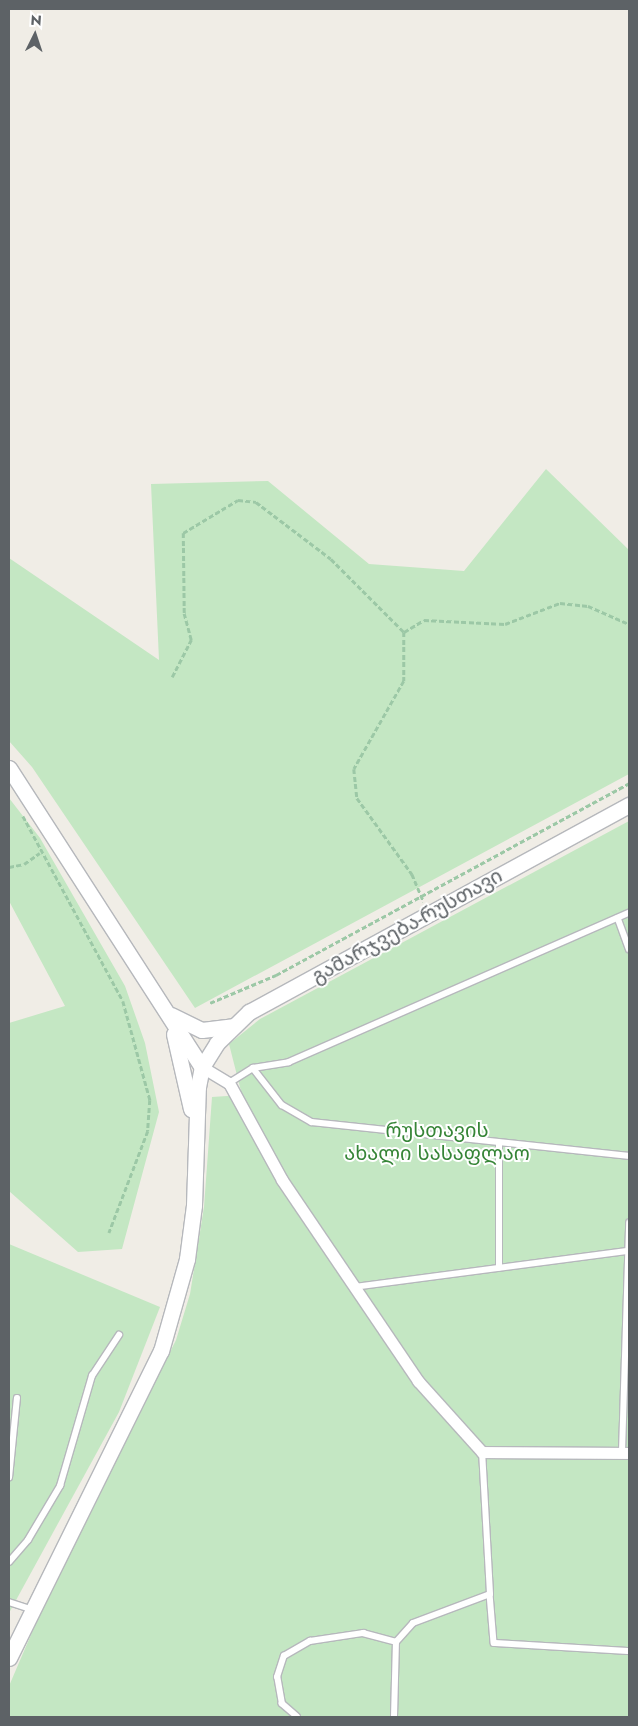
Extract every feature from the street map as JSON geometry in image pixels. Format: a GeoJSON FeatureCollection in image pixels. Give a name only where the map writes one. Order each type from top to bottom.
{"type":"FeatureCollection","features":[{"type":"Feature","properties":{"kind":"main road"},"geometry":{"type":"LineString","coordinates":[[9,768],[202,1068],[194,1132],[194,1205],[187,1259],[161,1352],[31,1609],[9,1658]]}},
{"type":"Feature","properties":{"kind":"main road","name":"გამარჯვება-რუსთავი"},"geometry":{"type":"LineString","coordinates":[[202,1068],[233,1026],[250,1012],[629,805]]}},
{"type":"Feature","properties":{"kind":"main road"},"geometry":{"type":"LineString","coordinates":[[167,1013],[202,1030],[233,1026]]}},
{"type":"Feature","properties":{"kind":"main road"},"geometry":{"type":"LineString","coordinates":[[167,1013],[194,1132]]}},
{"type":"Feature","properties":{"kind":"street"},"geometry":{"type":"LineString","coordinates":[[202,1068],[229,1083],[282,1180],[418,1381],[482,1452],[626,1453]]}},
{"type":"Feature","properties":{"kind":"lane"},"geometry":{"type":"LineString","coordinates":[[229,1083],[253,1068],[289,1062],[629,913]]}},
{"type":"Feature","properties":{"kind":"lane"},"geometry":{"type":"LineString","coordinates":[[618,918],[629,949]]}},
{"type":"Feature","properties":{"kind":"lane"},"geometry":{"type":"LineString","coordinates":[[253,1068],[282,1105],[312,1122],[499,1144],[629,1156]]}},
{"type":"Feature","properties":{"kind":"lane"},"geometry":{"type":"LineString","coordinates":[[499,1144],[499,1268]]}},
{"type":"Feature","properties":{"kind":"lane"},"geometry":{"type":"LineString","coordinates":[[626,1453],[626,1251],[629,1223]]}},
{"type":"Feature","properties":{"kind":"lane"},"geometry":{"type":"LineString","coordinates":[[354,1287],[626,1251]]}},
{"type":"Feature","properties":{"kind":"lane"},"geometry":{"type":"LineString","coordinates":[[9,1562],[28,1540],[60,1486],[92,1376],[119,1335]]}},
{"type":"Feature","properties":{"kind":"lane"},"geometry":{"type":"LineString","coordinates":[[9,1478],[17,1398]]}},
{"type":"Feature","properties":{"kind":"lane"},"geometry":{"type":"LineString","coordinates":[[482,1452],[494,1643],[629,1651]]}},
{"type":"Feature","properties":{"kind":"lane"},"geometry":{"type":"LineString","coordinates":[[394,1717],[396,1642],[413,1623],[490,1594]]}},
{"type":"Feature","properties":{"kind":"lane"},"geometry":{"type":"LineString","coordinates":[[9,1602],[31,1609]]}},
{"type":"Feature","properties":{"kind":"lane"},"geometry":{"type":"LineString","coordinates":[[297,1717],[282,1704],[276,1677],[284,1656],[310,1641],[363,1633],[396,1642]]}},
{"type":"Feature","properties":{"kind":"path"},"geometry":{"type":"LineString","coordinates":[[172,677],[191,640],[184,613],[183,533],[238,500],[256,502],[331,559],[404,632],[404,681],[354,769],[357,798],[412,874],[429,914]]}},
{"type":"Feature","properties":{"kind":"path"},"geometry":{"type":"LineString","coordinates":[[404,632],[424,620],[506,624],[560,604],[588,606],[629,624]]}},
{"type":"Feature","properties":{"kind":"path"},"geometry":{"type":"LineString","coordinates":[[210,1003],[276,975],[420,893],[492,860],[629,783]]}},
{"type":"Feature","properties":{"kind":"path"},"geometry":{"type":"LineString","coordinates":[[22,810],[40,853],[123,1001],[150,1100],[148,1131],[109,1233]]}},
{"type":"Feature","properties":{"kind":"path"},"geometry":{"type":"LineString","coordinates":[[9,866],[24,864],[40,853]]}},
{"type":"Feature","properties":{"kind":"green space"},"geometry":{"type":"Polygon","coordinates":[[[546,469],[629,550],[629,774],[195,1008],[32,767],[9,741],[9,558],[159,660],[151,484],[268,481],[369,564],[464,571],[546,469]]]}},
{"type":"Feature","properties":{"kind":"green space"},"geometry":{"type":"Polygon","coordinates":[[[9,798],[40,838],[125,986],[145,1043],[159,1112],[122,1249],[78,1252],[9,1191],[9,1023],[65,1006],[9,901],[9,798]]]}},
{"type":"Feature","properties":{"kind":"green space","name":"რუსთავის ახალი სასაფლაო"},"geometry":{"type":"Polygon","coordinates":[[[629,821],[629,1717],[9,1717],[9,1686],[42,1609],[176,1340],[190,1294],[204,1207],[212,1097],[242,1095],[229,1044],[260,1019],[629,821]]]}},
{"type":"Feature","properties":{"kind":"green space"},"geometry":{"type":"Polygon","coordinates":[[[9,1244],[160,1307],[119,1412],[9,1613],[9,1244]]]}}]}
